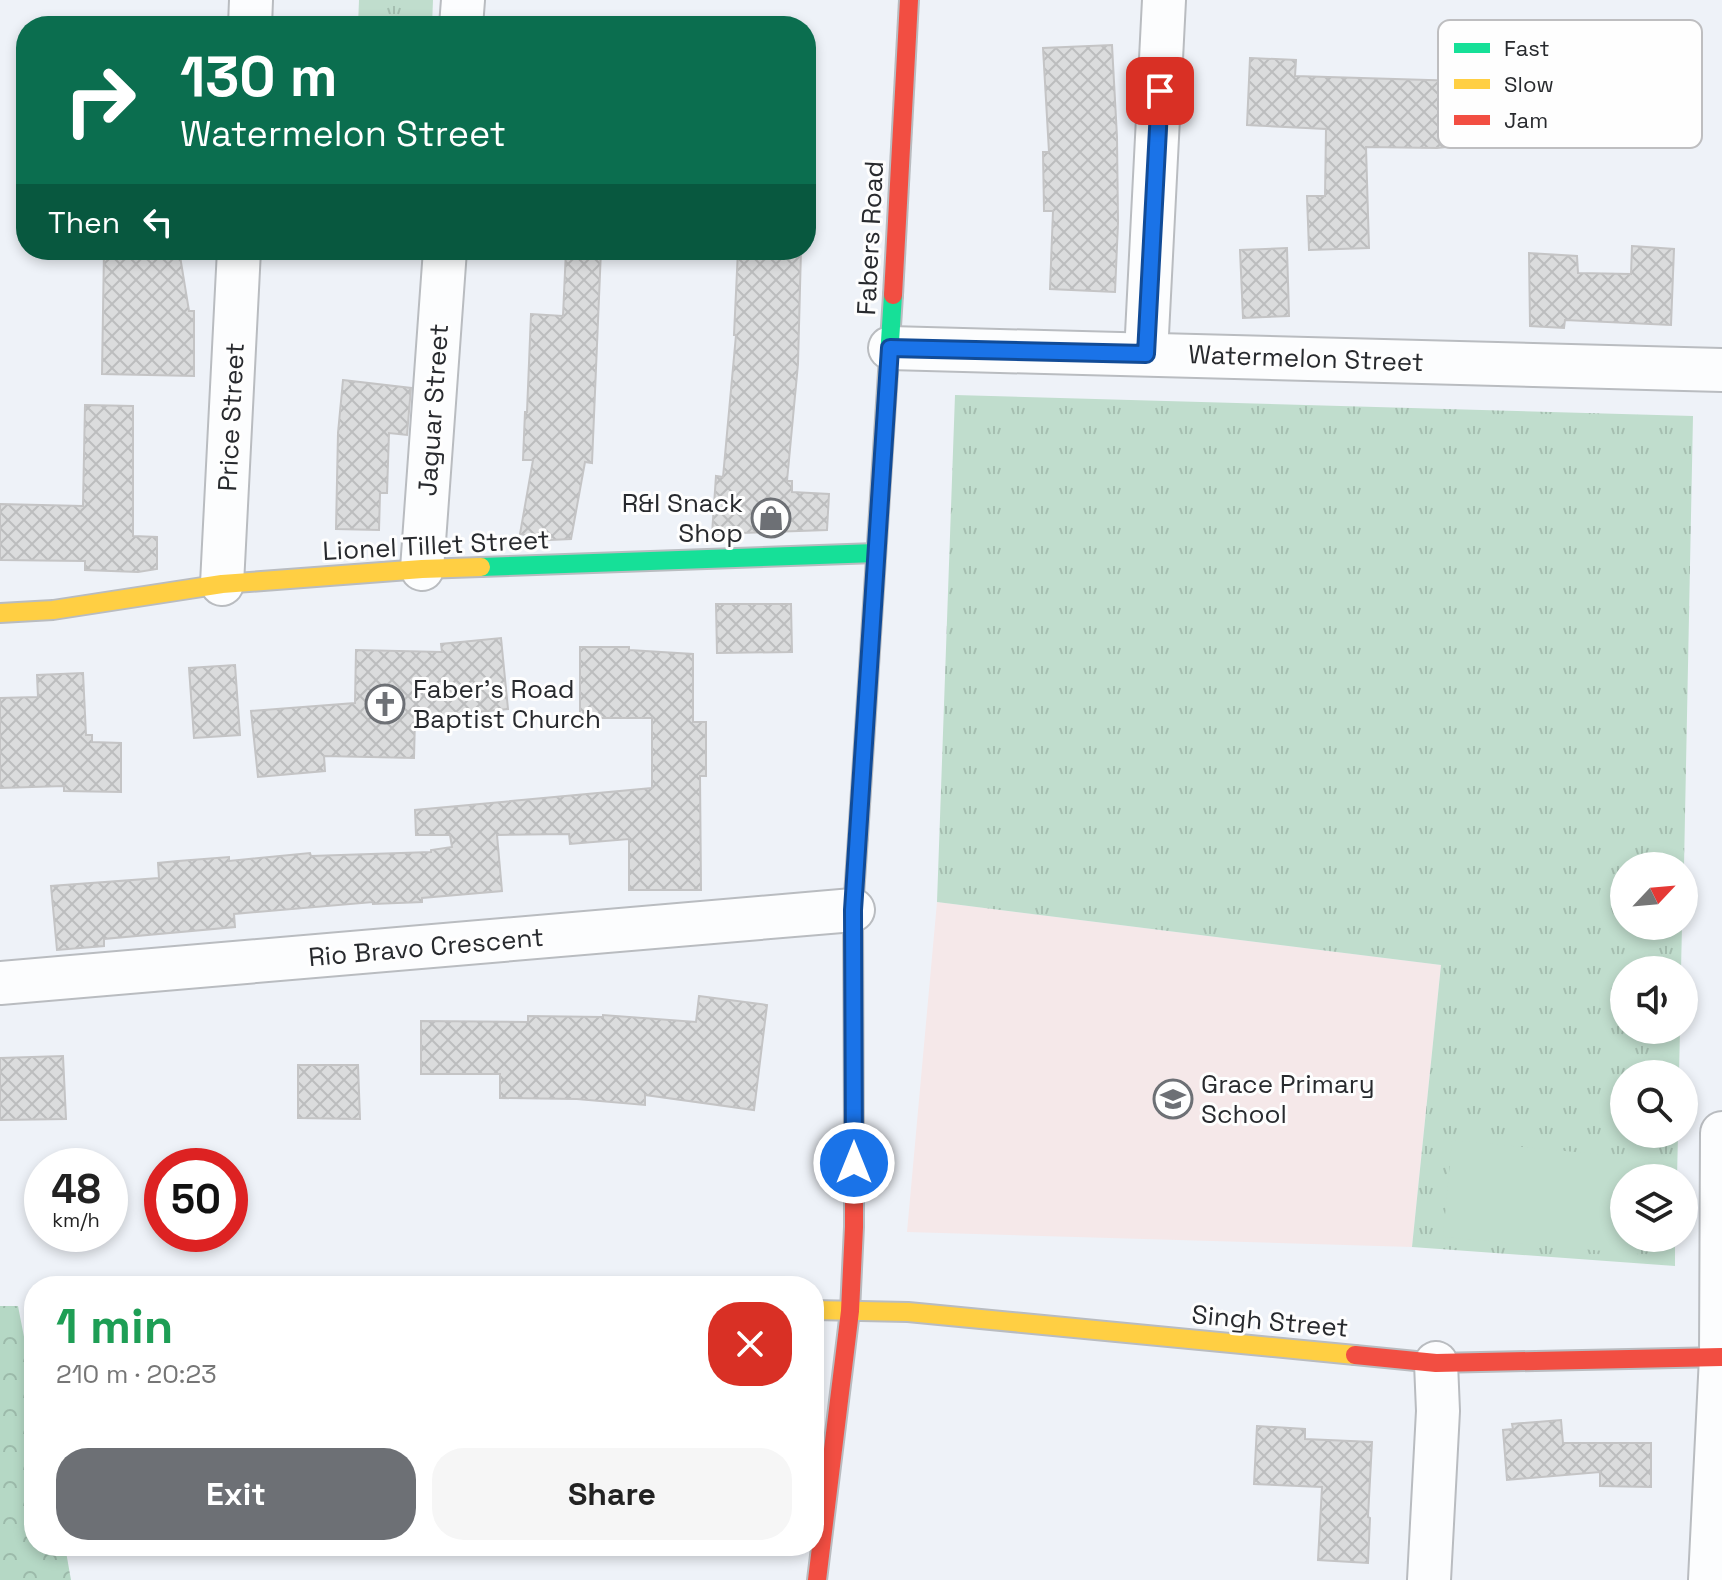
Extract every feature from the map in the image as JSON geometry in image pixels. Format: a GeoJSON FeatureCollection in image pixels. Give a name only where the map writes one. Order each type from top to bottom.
{"type":"FeatureCollection","features":[{"type":"Feature","properties":{"kind":"street","name":"Fabers Road"},"geometry":{"type":"LineString","coordinates":[[824,1523],[850,1311],[854,1227],[853,910],[890,348],[909,0]]}},
{"type":"Feature","properties":{"kind":"street"},"geometry":{"type":"LineString","coordinates":[[1146,354],[1164,0]]}},
{"type":"Feature","properties":{"kind":"street","name":"Price Street"},"geometry":{"type":"LineString","coordinates":[[222,584],[238,260]]}},
{"type":"Feature","properties":{"kind":"street","name":"Jaguar Street"},"geometry":{"type":"LineString","coordinates":[[422,569],[444,260]]}},
{"type":"Feature","properties":{"kind":"street","name":"Watermelon Street"},"geometry":{"type":"LineString","coordinates":[[890,348],[1722,370]]}},
{"type":"Feature","properties":{"kind":"street","name":"Lionel Tillet Street"},"geometry":{"type":"LineString","coordinates":[[0,613],[53,610],[222,584],[422,569],[876,553]]}},
{"type":"Feature","properties":{"kind":"street","name":"Rio Bravo Crescent"},"geometry":{"type":"LineString","coordinates":[[0,983],[853,910]]}},
{"type":"Feature","properties":{"kind":"street"},"geometry":{"type":"LineString","coordinates":[[1710,1580],[1722,1357],[1722,1133]]}},
{"type":"Feature","properties":{"kind":"street","name":"Singh Street"},"geometry":{"type":"LineString","coordinates":[[824,1310],[908,1312],[1436,1363],[1722,1357]]}},
{"type":"Feature","properties":{"kind":"street"},"geometry":{"type":"LineString","coordinates":[[1429,1580],[1438,1411],[1436,1363]]}},
{"type":"Feature","properties":{"kind":"street","name":"Fabers Road"},"geometry":{"type":"LineString","coordinates":[[817,1580],[820,1556]]}},
{"type":"Feature","properties":{"kind":"shaded area","name":"Grace Primary School"},"geometry":{"type":"Polygon","coordinates":[[[937,902],[1441,965],[1412,1247],[907,1232],[937,902]]]}},
{"type":"Feature","properties":{"kind":"green space"},"geometry":{"type":"Polygon","coordinates":[[[359,0],[433,0],[432,16],[358,16],[359,0]]]}},
{"type":"Feature","properties":{"kind":"green space"},"geometry":{"type":"Polygon","coordinates":[[[955,395],[1693,416],[1684,852],[1610,852],[1610,940],[1682,940],[1681,956],[1610,956],[1610,1044],[1680,1044],[1679,1060],[1610,1060],[1610,1148],[1678,1148],[1677,1164],[1610,1164],[1610,1252],[1675,1252],[1675,1266],[1412,1247],[1441,965],[937,902],[955,395]]]}},
{"type":"Feature","properties":{"kind":"green space"},"geometry":{"type":"Polygon","coordinates":[[[1452,1140],[1647,1159],[1647,1164],[1610,1164],[1610,1251],[1443,1237],[1452,1140]]]}},
{"type":"Feature","properties":{"kind":"green space"},"geometry":{"type":"Polygon","coordinates":[[[0,1306],[18,1306],[24,1337],[24,1556],[67,1556],[71,1580],[0,1580],[0,1306]]]}},
{"type":"Feature","properties":{"kind":"building"},"geometry":{"type":"Polygon","coordinates":[[[1112,45],[1117,137],[1115,292],[1050,289],[1053,211],[1044,211],[1043,152],[1049,152],[1043,48],[1112,45]]]}},
{"type":"Feature","properties":{"kind":"building"},"geometry":{"type":"Polygon","coordinates":[[[1250,58],[1296,60],[1295,76],[1438,80],[1438,148],[1366,147],[1369,248],[1309,250],[1307,196],[1325,196],[1326,129],[1247,125],[1250,58]]]}},
{"type":"Feature","properties":{"kind":"building"},"geometry":{"type":"Polygon","coordinates":[[[1632,246],[1674,249],[1671,325],[1565,320],[1564,328],[1530,326],[1529,253],[1577,256],[1578,273],[1631,274],[1632,246]]]}},
{"type":"Feature","properties":{"kind":"building"},"geometry":{"type":"Polygon","coordinates":[[[1287,248],[1289,316],[1243,318],[1240,250],[1287,248]]]}},
{"type":"Feature","properties":{"kind":"building"},"geometry":{"type":"Polygon","coordinates":[[[104,260],[181,260],[189,311],[194,311],[194,376],[102,374],[104,260]]]}},
{"type":"Feature","properties":{"kind":"building"},"geometry":{"type":"Polygon","coordinates":[[[566,260],[601,260],[592,463],[585,462],[571,539],[549,540],[520,534],[533,460],[523,460],[531,314],[563,316],[566,260]]]}},
{"type":"Feature","properties":{"kind":"building"},"geometry":{"type":"Polygon","coordinates":[[[738,260],[801,260],[798,364],[787,481],[792,481],[792,492],[829,494],[827,530],[712,534],[716,476],[723,477],[738,260]]]}},
{"type":"Feature","properties":{"kind":"building"},"geometry":{"type":"Polygon","coordinates":[[[343,380],[411,388],[407,435],[389,433],[387,493],[380,493],[379,530],[336,529],[338,433],[343,380]]]}},
{"type":"Feature","properties":{"kind":"building"},"geometry":{"type":"Polygon","coordinates":[[[85,405],[133,406],[133,536],[157,537],[157,569],[138,572],[85,570],[85,561],[0,560],[0,504],[83,506],[85,405]]]}},
{"type":"Feature","properties":{"kind":"building"},"geometry":{"type":"Polygon","coordinates":[[[716,604],[791,604],[792,652],[717,653],[716,604]]]}},
{"type":"Feature","properties":{"kind":"building"},"geometry":{"type":"Polygon","coordinates":[[[501,638],[508,709],[415,718],[414,758],[324,756],[325,771],[258,777],[251,711],[355,703],[356,650],[442,652],[441,644],[501,638]]]}},
{"type":"Feature","properties":{"kind":"building"},"geometry":{"type":"Polygon","coordinates":[[[580,647],[629,647],[629,650],[693,654],[693,722],[706,722],[706,776],[700,776],[701,890],[629,890],[629,839],[570,844],[569,834],[497,835],[502,891],[422,898],[422,902],[373,902],[234,914],[235,927],[104,939],[104,946],[57,950],[51,886],[159,878],[158,863],[178,861],[229,857],[229,861],[310,853],[311,856],[431,852],[452,847],[450,835],[416,835],[415,810],[652,788],[652,718],[580,718],[580,647]]]}},
{"type":"Feature","properties":{"kind":"building"},"geometry":{"type":"Polygon","coordinates":[[[235,665],[240,735],[194,738],[189,668],[235,665]]]}},
{"type":"Feature","properties":{"kind":"building"},"geometry":{"type":"Polygon","coordinates":[[[83,673],[86,735],[92,735],[92,742],[121,743],[121,792],[64,791],[64,786],[0,788],[0,698],[38,697],[37,675],[83,673]]]}},
{"type":"Feature","properties":{"kind":"building"},"geometry":{"type":"Polygon","coordinates":[[[699,996],[767,1005],[754,1110],[645,1095],[645,1105],[577,1099],[500,1098],[500,1074],[421,1074],[421,1021],[528,1022],[528,1016],[603,1015],[696,1022],[699,996]]]}},
{"type":"Feature","properties":{"kind":"building"},"geometry":{"type":"Polygon","coordinates":[[[63,1056],[66,1119],[0,1120],[0,1058],[63,1056]]]}},
{"type":"Feature","properties":{"kind":"building"},"geometry":{"type":"Polygon","coordinates":[[[298,1065],[358,1065],[360,1119],[298,1118],[298,1065]]]}},
{"type":"Feature","properties":{"kind":"building"},"geometry":{"type":"Polygon","coordinates":[[[1561,1420],[1563,1443],[1651,1443],[1651,1487],[1600,1486],[1600,1472],[1507,1480],[1503,1430],[1513,1429],[1512,1424],[1561,1420]]]}},
{"type":"Feature","properties":{"kind":"building"},"geometry":{"type":"Polygon","coordinates":[[[1257,1426],[1305,1429],[1305,1439],[1372,1442],[1368,1563],[1318,1560],[1322,1487],[1254,1484],[1257,1426]]]}},
{"type":"Feature","properties":{"kind":"traffic: fast"},"geometry":{"type":"LineString","coordinates":[[858,837],[893,295]]}},
{"type":"Feature","properties":{"kind":"traffic: fast"},"geometry":{"type":"LineString","coordinates":[[481,567],[876,553]]}},
{"type":"Feature","properties":{"kind":"traffic: slow"},"geometry":{"type":"LineString","coordinates":[[0,613],[53,610],[222,584],[481,567]]}},
{"type":"Feature","properties":{"kind":"traffic: slow"},"geometry":{"type":"LineString","coordinates":[[854,1145],[853,910],[858,837]]}},
{"type":"Feature","properties":{"kind":"traffic: slow"},"geometry":{"type":"LineString","coordinates":[[824,1310],[908,1312],[1355,1355]]}},
{"type":"Feature","properties":{"kind":"traffic: jam"},"geometry":{"type":"LineString","coordinates":[[893,295],[909,0]]}},
{"type":"Feature","properties":{"kind":"traffic: jam"},"geometry":{"type":"LineString","coordinates":[[824,1523],[850,1311],[854,1145]]}},
{"type":"Feature","properties":{"kind":"traffic: jam"},"geometry":{"type":"LineString","coordinates":[[1355,1355],[1436,1363],[1722,1357]]}},
{"type":"Feature","properties":{"kind":"traffic: jam"},"geometry":{"type":"LineString","coordinates":[[817,1580],[820,1556]]}},
{"type":"Feature","properties":{"kind":"place","name":"R&I Snack Shop"},"geometry":{"type":"Point","coordinates":[771,518]}},
{"type":"Feature","properties":{"kind":"place","name":"Faber's Road Baptist Church"},"geometry":{"type":"Point","coordinates":[385,704]}},
{"type":"Feature","properties":{"kind":"place","name":"Grace Primary School"},"geometry":{"type":"Point","coordinates":[1173,1099]}},
{"type":"Feature","properties":{"kind":"route"},"geometry":{"type":"LineString","coordinates":[[854,1163],[853,910],[890,348],[1146,354],[1160,91]]}}]}
